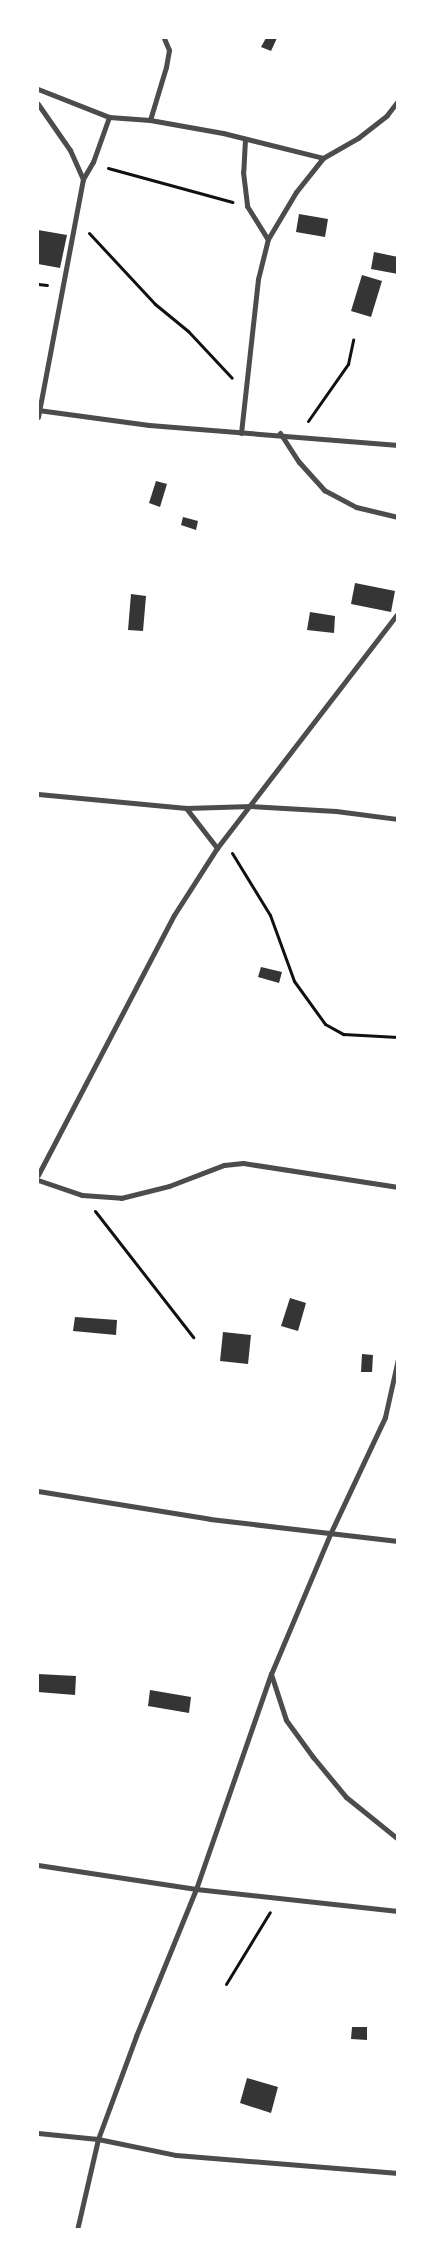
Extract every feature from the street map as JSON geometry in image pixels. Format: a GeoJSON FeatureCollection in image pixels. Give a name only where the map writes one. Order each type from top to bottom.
{"type":"FeatureCollection","features":[{"type":"Feature","properties":{"kind":"street"},"geometry":{"type":"LineString","coordinates":[[150,120],[166,67],[169,50],[164,38]]}},
{"type":"Feature","properties":{"kind":"street"},"geometry":{"type":"LineString","coordinates":[[38,89],[109,117],[150,120],[245,138],[323,158]]}},
{"type":"Feature","properties":{"kind":"street"},"geometry":{"type":"LineString","coordinates":[[241,433],[258,279],[268,239],[296,192],[323,158],[358,138],[387,115],[398,101]]}},
{"type":"Feature","properties":{"kind":"street"},"geometry":{"type":"LineString","coordinates":[[38,104],[70,150],[83,179]]}},
{"type":"Feature","properties":{"kind":"street"},"geometry":{"type":"LineString","coordinates":[[38,417],[77,220],[83,179],[93,162],[109,117]]}},
{"type":"Feature","properties":{"kind":"street"},"geometry":{"type":"LineString","coordinates":[[245,138],[243,172],[247,206],[268,239]]}},
{"type":"Feature","properties":{"kind":"street"},"geometry":{"type":"LineString","coordinates":[[38,411],[149,425],[241,433],[280,433],[294,436],[398,445]]}},
{"type":"Feature","properties":{"kind":"street"},"geometry":{"type":"LineString","coordinates":[[280,433],[299,462],[324,490],[356,506],[398,517]]}},
{"type":"Feature","properties":{"kind":"street"},"geometry":{"type":"LineString","coordinates":[[38,1175],[174,915],[217,848],[398,613]]}},
{"type":"Feature","properties":{"kind":"street"},"geometry":{"type":"LineString","coordinates":[[38,794],[186,808],[250,806],[336,811],[398,819]]}},
{"type":"Feature","properties":{"kind":"street"},"geometry":{"type":"LineString","coordinates":[[186,808],[217,848]]}},
{"type":"Feature","properties":{"kind":"street"},"geometry":{"type":"LineString","coordinates":[[38,1180],[82,1195],[121,1198],[169,1186],[224,1165],[243,1163],[398,1187]]}},
{"type":"Feature","properties":{"kind":"street"},"geometry":{"type":"LineString","coordinates":[[77,2230],[98,2139],[136,2036],[196,1889],[229,1787],[271,1674],[331,1532],[385,1417],[398,1360]]}},
{"type":"Feature","properties":{"kind":"street"},"geometry":{"type":"LineString","coordinates":[[38,1491],[210,1519],[398,1541]]}},
{"type":"Feature","properties":{"kind":"street"},"geometry":{"type":"LineString","coordinates":[[271,1674],[286,1720],[313,1758],[346,1797],[398,1839]]}},
{"type":"Feature","properties":{"kind":"street"},"geometry":{"type":"LineString","coordinates":[[38,1864],[196,1889],[398,1911]]}},
{"type":"Feature","properties":{"kind":"street"},"geometry":{"type":"LineString","coordinates":[[38,2133],[98,2139],[176,2155],[398,2173]]}},
{"type":"Feature","properties":{"kind":"path"},"geometry":{"type":"LineString","coordinates":[[93,162],[131,176],[247,206]]}},
{"type":"Feature","properties":{"kind":"path"},"geometry":{"type":"LineString","coordinates":[[77,220],[155,304],[188,331],[245,392]]}},
{"type":"Feature","properties":{"kind":"path"},"geometry":{"type":"LineString","coordinates":[[294,436],[334,389],[348,364],[354,340]]}},
{"type":"Feature","properties":{"kind":"path"},"geometry":{"type":"LineString","coordinates":[[223,840],[245,871],[270,915],[294,981],[325,1024],[343,1034],[398,1038]]}},
{"type":"Feature","properties":{"kind":"path"},"geometry":{"type":"LineString","coordinates":[[82,1195],[193,1337]]}},
{"type":"Feature","properties":{"kind":"path"},"geometry":{"type":"LineString","coordinates":[[226,1984],[278,1898]]}},
{"type":"Feature","properties":{"kind":"building"},"geometry":{"type":"Polygon","coordinates":[[[266,38],[277,38],[271,51],[261,47],[266,38]]]}},
{"type":"Feature","properties":{"kind":"building"},"geometry":{"type":"Polygon","coordinates":[[[299,214],[328,219],[325,237],[296,232],[299,214]]]}},
{"type":"Feature","properties":{"kind":"building"},"geometry":{"type":"Polygon","coordinates":[[[38,230],[67,235],[60,268],[38,264],[38,230]]]}},
{"type":"Feature","properties":{"kind":"building"},"geometry":{"type":"Polygon","coordinates":[[[374,252],[398,257],[398,274],[371,269],[374,252]]]}},
{"type":"Feature","properties":{"kind":"building"},"geometry":{"type":"Polygon","coordinates":[[[362,275],[382,281],[371,317],[351,311],[362,275]]]}},
{"type":"Feature","properties":{"kind":"building"},"geometry":{"type":"Polygon","coordinates":[[[156,481],[167,484],[160,507],[149,503],[156,481]]]}},
{"type":"Feature","properties":{"kind":"building"},"geometry":{"type":"Polygon","coordinates":[[[183,517],[198,521],[196,530],[181,525],[183,517]]]}},
{"type":"Feature","properties":{"kind":"building"},"geometry":{"type":"Polygon","coordinates":[[[355,583],[395,591],[391,612],[351,604],[355,583]]]}},
{"type":"Feature","properties":{"kind":"building"},"geometry":{"type":"Polygon","coordinates":[[[131,594],[146,596],[143,631],[128,630],[131,594]]]}},
{"type":"Feature","properties":{"kind":"building"},"geometry":{"type":"Polygon","coordinates":[[[310,612],[335,616],[334,633],[307,630],[310,612]]]}},
{"type":"Feature","properties":{"kind":"building"},"geometry":{"type":"Polygon","coordinates":[[[261,967],[282,972],[279,983],[258,977],[261,967]]]}},
{"type":"Feature","properties":{"kind":"building"},"geometry":{"type":"Polygon","coordinates":[[[290,1298],[306,1303],[298,1331],[281,1326],[290,1298]]]}},
{"type":"Feature","properties":{"kind":"building"},"geometry":{"type":"Polygon","coordinates":[[[75,1317],[117,1320],[116,1335],[73,1331],[75,1317]]]}},
{"type":"Feature","properties":{"kind":"building"},"geometry":{"type":"Polygon","coordinates":[[[223,1332],[251,1335],[248,1364],[220,1361],[223,1332]]]}},
{"type":"Feature","properties":{"kind":"building"},"geometry":{"type":"Polygon","coordinates":[[[362,1354],[373,1355],[372,1372],[361,1372],[362,1354]]]}},
{"type":"Feature","properties":{"kind":"building"},"geometry":{"type":"Polygon","coordinates":[[[38,1674],[76,1676],[75,1695],[38,1692],[38,1674]]]}},
{"type":"Feature","properties":{"kind":"building"},"geometry":{"type":"Polygon","coordinates":[[[150,1690],[191,1697],[189,1713],[148,1706],[150,1690]]]}},
{"type":"Feature","properties":{"kind":"building"},"geometry":{"type":"Polygon","coordinates":[[[352,2027],[367,2027],[367,2040],[351,2039],[352,2027]]]}},
{"type":"Feature","properties":{"kind":"building"},"geometry":{"type":"Polygon","coordinates":[[[247,2078],[278,2087],[271,2113],[240,2103],[247,2078]]]}}]}
